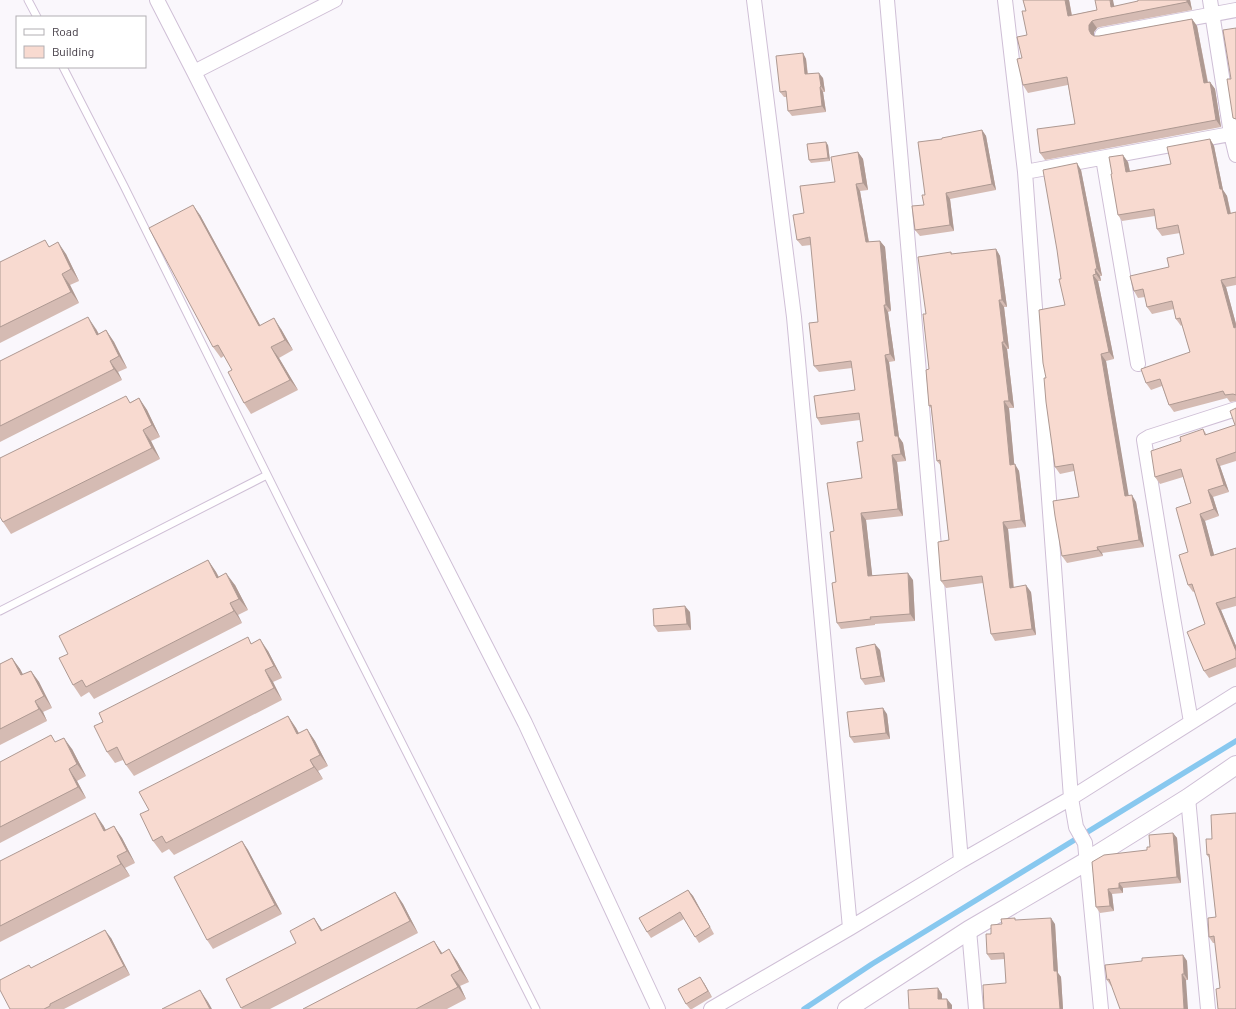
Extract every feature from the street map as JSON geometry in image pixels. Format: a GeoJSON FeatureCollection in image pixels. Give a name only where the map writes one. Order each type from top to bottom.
{"type":"FeatureCollection","features":[{"type":"Feature","properties":{"kind":"street"},"geometry":{"type":"LineString","coordinates":[[157,0],[525,723],[658,1009]]}},
{"type":"Feature","properties":{"kind":"street"},"geometry":{"type":"LineString","coordinates":[[194,72],[335,0]]}},
{"type":"Feature","properties":{"kind":"street"},"geometry":{"type":"LineString","coordinates":[[754,0],[794,317],[850,928]]}},
{"type":"Feature","properties":{"kind":"street"},"geometry":{"type":"LineString","coordinates":[[887,0],[961,861]]}},
{"type":"Feature","properties":{"kind":"street"},"geometry":{"type":"LineString","coordinates":[[1005,0],[1025,172],[1070,798],[1076,827],[1086,843],[1101,1009]]}},
{"type":"Feature","properties":{"kind":"street"},"geometry":{"type":"LineString","coordinates":[[1102,35],[1211,7],[1236,10]]}},
{"type":"Feature","properties":{"kind":"street"},"geometry":{"type":"LineString","coordinates":[[1211,7],[1234,134],[1236,155]]}},
{"type":"Feature","properties":{"kind":"street"},"geometry":{"type":"LineString","coordinates":[[1025,172],[1234,134]]}},
{"type":"Feature","properties":{"kind":"street"},"geometry":{"type":"LineString","coordinates":[[1104,158],[1138,364]]}},
{"type":"Feature","properties":{"kind":"street"},"geometry":{"type":"LineString","coordinates":[[1191,722],[1144,440],[1148,437],[1236,409]]}},
{"type":"Feature","properties":{"kind":"street"},"geometry":{"type":"LineString","coordinates":[[711,1009],[1070,798],[1236,694]]}},
{"type":"Feature","properties":{"kind":"street"},"geometry":{"type":"LineString","coordinates":[[853,1007],[969,930],[1087,861],[1188,798],[1236,765]]}},
{"type":"Feature","properties":{"kind":"street"},"geometry":{"type":"LineString","coordinates":[[1188,798],[1208,1009]]}},
{"type":"Feature","properties":{"kind":"street"},"geometry":{"type":"LineString","coordinates":[[969,930],[976,1009]]}},
{"type":"Feature","properties":{"kind":"lane"},"geometry":{"type":"LineString","coordinates":[[28,0],[36,16]]}},
{"type":"Feature","properties":{"kind":"lane"},"geometry":{"type":"LineString","coordinates":[[64,68],[536,1009]]}},
{"type":"Feature","properties":{"kind":"lane"},"geometry":{"type":"LineString","coordinates":[[0,611],[267,475]]}},
{"type":"Feature","properties":{"kind":"building"},"geometry":{"type":"Polygon","coordinates":[[[1023,0],[1065,0],[1068,16],[1097,10],[1095,0],[1110,0],[1111,7],[1138,0],[1187,0],[1187,2],[1095,20],[1089,25],[1089,30],[1094,36],[1099,36],[1192,19],[1204,83],[1210,82],[1216,120],[1040,153],[1037,129],[1075,124],[1067,77],[1023,85],[1017,59],[1022,58],[1017,37],[1027,35],[1022,11],[1026,11],[1023,0]]]}},
{"type":"Feature","properties":{"kind":"building"},"geometry":{"type":"Polygon","coordinates":[[[1236,28],[1236,119],[1233,118],[1227,79],[1231,79],[1223,30],[1236,28]]]}},
{"type":"Feature","properties":{"kind":"building"},"geometry":{"type":"Polygon","coordinates":[[[803,53],[805,74],[819,73],[822,106],[788,111],[786,91],[780,92],[776,56],[803,53]]]}},
{"type":"Feature","properties":{"kind":"building"},"geometry":{"type":"Polygon","coordinates":[[[982,130],[992,184],[946,193],[950,225],[915,230],[912,206],[924,205],[922,195],[925,195],[918,142],[942,139],[982,130]]]}},
{"type":"Feature","properties":{"kind":"building"},"geometry":{"type":"Polygon","coordinates":[[[1210,139],[1220,189],[1222,189],[1228,214],[1236,212],[1236,277],[1221,280],[1234,328],[1236,327],[1236,395],[1225,395],[1223,391],[1169,405],[1160,379],[1146,383],[1141,369],[1190,352],[1180,318],[1176,319],[1172,301],[1147,307],[1143,289],[1134,291],[1130,276],[1169,267],[1167,258],[1184,254],[1178,225],[1157,229],[1154,209],[1118,215],[1109,157],[1123,155],[1126,172],[1171,164],[1167,147],[1210,139]]]}},
{"type":"Feature","properties":{"kind":"building"},"geometry":{"type":"Polygon","coordinates":[[[826,142],[828,158],[809,160],[807,144],[826,142]]]}},
{"type":"Feature","properties":{"kind":"building"},"geometry":{"type":"Polygon","coordinates":[[[858,152],[863,183],[856,184],[866,242],[880,241],[886,305],[884,305],[890,354],[885,355],[895,436],[898,436],[901,454],[892,455],[898,509],[861,513],[868,576],[908,573],[910,614],[870,617],[871,619],[837,623],[832,583],[836,582],[830,532],[834,531],[827,483],[862,478],[857,442],[863,441],[859,413],[817,418],[814,396],[855,390],[851,361],[814,366],[809,323],[818,322],[810,237],[797,240],[793,215],[804,213],[800,186],[835,182],[831,157],[858,152]]]}},
{"type":"Feature","properties":{"kind":"building"},"geometry":{"type":"Polygon","coordinates":[[[1077,163],[1097,269],[1095,269],[1096,274],[1093,275],[1109,352],[1101,354],[1125,496],[1132,495],[1139,540],[1097,547],[1098,550],[1062,556],[1053,501],[1079,497],[1073,464],[1055,467],[1046,402],[1044,378],[1046,378],[1043,363],[1039,310],[1065,305],[1059,279],[1061,279],[1057,250],[1043,170],[1077,163]]]}},
{"type":"Feature","properties":{"kind":"building"},"geometry":{"type":"Polygon","coordinates":[[[193,205],[259,326],[274,318],[285,340],[271,347],[290,380],[244,403],[228,372],[232,370],[218,345],[213,347],[149,228],[193,205]]]}},
{"type":"Feature","properties":{"kind":"building"},"geometry":{"type":"Polygon","coordinates":[[[45,240],[49,247],[58,242],[71,269],[62,274],[71,292],[0,327],[0,262],[45,240]]]}},
{"type":"Feature","properties":{"kind":"building"},"geometry":{"type":"Polygon","coordinates":[[[996,249],[1002,300],[999,300],[1004,342],[1002,342],[1009,401],[1004,401],[1010,465],[1015,464],[1021,520],[1003,522],[1010,588],[1026,585],[1032,629],[991,634],[982,576],[941,581],[938,542],[949,540],[940,460],[937,461],[931,405],[929,406],[926,370],[929,369],[923,314],[926,314],[918,257],[951,252],[951,254],[996,249]]]}},
{"type":"Feature","properties":{"kind":"building"},"geometry":{"type":"Polygon","coordinates":[[[88,317],[97,335],[106,330],[119,356],[110,361],[114,369],[0,426],[0,361],[88,317]]]}},
{"type":"Feature","properties":{"kind":"building"},"geometry":{"type":"Polygon","coordinates":[[[126,396],[130,403],[139,398],[152,425],[143,430],[152,448],[3,522],[0,517],[0,458],[126,396]]]}},
{"type":"Feature","properties":{"kind":"building"},"geometry":{"type":"Polygon","coordinates":[[[1236,408],[1236,452],[1216,459],[1224,485],[1208,490],[1214,509],[1200,514],[1211,556],[1236,548],[1236,597],[1216,603],[1236,651],[1236,658],[1204,671],[1187,632],[1205,624],[1192,584],[1188,585],[1179,555],[1188,552],[1176,508],[1191,503],[1181,469],[1155,477],[1151,451],[1181,441],[1180,437],[1203,429],[1205,435],[1235,425],[1230,411],[1236,408]]]}},
{"type":"Feature","properties":{"kind":"building"},"geometry":{"type":"Polygon","coordinates":[[[208,560],[217,578],[226,573],[239,599],[230,603],[234,611],[86,687],[82,680],[73,685],[59,658],[68,654],[59,636],[208,560]]]}},
{"type":"Feature","properties":{"kind":"building"},"geometry":{"type":"Polygon","coordinates":[[[685,606],[687,624],[654,626],[653,609],[685,606]]]}},
{"type":"Feature","properties":{"kind":"building"},"geometry":{"type":"Polygon","coordinates":[[[248,637],[251,644],[260,639],[274,666],[265,670],[274,688],[126,765],[117,747],[107,752],[94,726],[103,722],[99,713],[248,637]]]}},
{"type":"Feature","properties":{"kind":"building"},"geometry":{"type":"Polygon","coordinates":[[[875,644],[881,676],[861,679],[856,648],[875,644]]]}},
{"type":"Feature","properties":{"kind":"building"},"geometry":{"type":"Polygon","coordinates":[[[12,658],[21,675],[31,671],[44,696],[35,701],[39,709],[0,729],[0,664],[12,658]]]}},
{"type":"Feature","properties":{"kind":"building"},"geometry":{"type":"Polygon","coordinates":[[[883,708],[886,733],[850,737],[847,712],[883,708]]]}},
{"type":"Feature","properties":{"kind":"building"},"geometry":{"type":"Polygon","coordinates":[[[288,716],[297,734],[307,729],[320,755],[310,760],[314,767],[166,843],[162,836],[153,841],[140,814],[149,810],[139,792],[288,716]]]}},
{"type":"Feature","properties":{"kind":"building"},"geometry":{"type":"Polygon","coordinates":[[[51,735],[55,742],[64,738],[77,764],[69,769],[78,787],[0,827],[0,762],[51,735]]]}},
{"type":"Feature","properties":{"kind":"building"},"geometry":{"type":"Polygon","coordinates":[[[95,813],[104,831],[114,826],[127,851],[117,856],[121,864],[0,926],[0,861],[95,813]]]}},
{"type":"Feature","properties":{"kind":"building"},"geometry":{"type":"Polygon","coordinates":[[[1236,813],[1236,1009],[1218,1009],[1216,989],[1220,988],[1214,936],[1209,937],[1208,918],[1216,917],[1206,839],[1212,839],[1211,815],[1236,813]]]}},
{"type":"Feature","properties":{"kind":"building"},"geometry":{"type":"Polygon","coordinates":[[[1173,833],[1177,877],[1119,883],[1119,888],[1108,889],[1110,906],[1096,907],[1092,862],[1104,855],[1147,850],[1147,847],[1150,847],[1149,835],[1173,833]]]}},
{"type":"Feature","properties":{"kind":"building"},"geometry":{"type":"Polygon","coordinates":[[[242,841],[275,905],[207,940],[174,877],[242,841]]]}},
{"type":"Feature","properties":{"kind":"building"},"geometry":{"type":"Polygon","coordinates":[[[688,890],[710,927],[695,937],[680,912],[647,932],[639,918],[688,890]]]}},
{"type":"Feature","properties":{"kind":"building"},"geometry":{"type":"Polygon","coordinates":[[[395,892],[410,921],[241,1008],[226,979],[296,943],[290,931],[314,918],[321,931],[395,892]]]}},
{"type":"Feature","properties":{"kind":"building"},"geometry":{"type":"Polygon","coordinates":[[[1015,918],[1015,920],[1051,918],[1054,971],[1057,971],[1060,1009],[984,1009],[983,985],[1006,983],[1004,953],[987,954],[986,934],[991,934],[991,925],[1002,924],[1001,919],[1015,918]]]}},
{"type":"Feature","properties":{"kind":"building"},"geometry":{"type":"Polygon","coordinates":[[[105,930],[124,966],[50,1004],[50,1006],[44,1009],[10,1009],[0,990],[0,980],[29,965],[31,968],[105,930]]]}},
{"type":"Feature","properties":{"kind":"building"},"geometry":{"type":"Polygon","coordinates":[[[434,941],[441,954],[449,949],[460,970],[451,975],[458,987],[416,1009],[303,1009],[434,941]]]}},
{"type":"Feature","properties":{"kind":"building"},"geometry":{"type":"Polygon","coordinates":[[[1183,955],[1184,974],[1182,974],[1184,1009],[1120,1009],[1109,979],[1107,980],[1105,965],[1142,961],[1142,958],[1183,955]]]}},
{"type":"Feature","properties":{"kind":"building"},"geometry":{"type":"Polygon","coordinates":[[[700,977],[708,991],[686,1004],[678,989],[700,977]]]}},
{"type":"Feature","properties":{"kind":"building"},"geometry":{"type":"Polygon","coordinates":[[[938,988],[938,999],[947,999],[948,1009],[909,1009],[908,990],[938,988]]]}},
{"type":"Feature","properties":{"kind":"building"},"geometry":{"type":"Polygon","coordinates":[[[200,990],[210,1009],[162,1009],[200,990]]]}},
{"type":"Feature","properties":{"kind":"waterway"},"geometry":{"type":"LineString","coordinates":[[804,1009],[872,964],[1236,741]]}}]}
